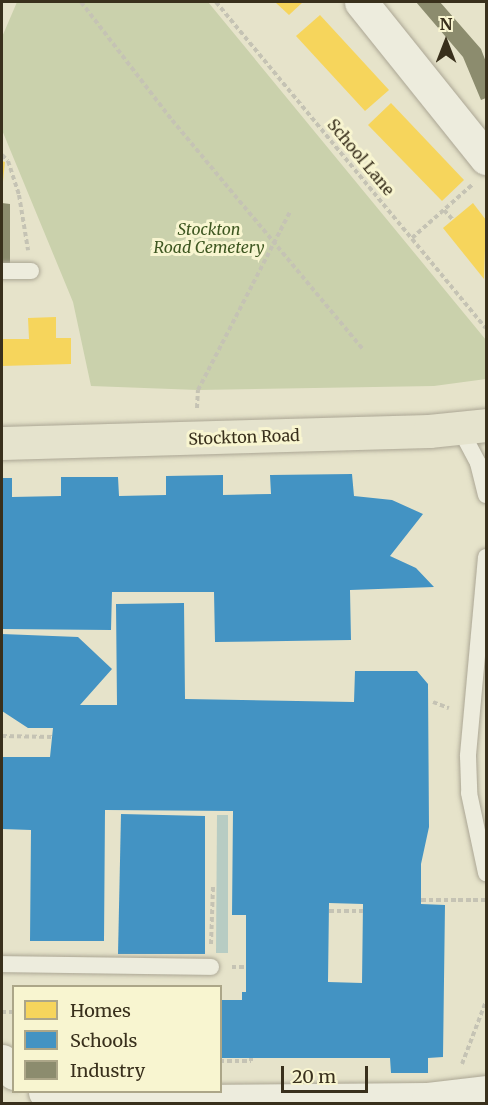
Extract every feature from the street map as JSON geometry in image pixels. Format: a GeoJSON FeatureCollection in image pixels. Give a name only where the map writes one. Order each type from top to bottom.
{"type":"FeatureCollection","features":[{"type":"Feature","properties":{"kind":"main road","name":"Stockton Road"},"geometry":{"type":"LineString","coordinates":[[2,443],[473,427]]}},
{"type":"Feature","properties":{"kind":"street"},"geometry":{"type":"LineString","coordinates":[[361,2],[482,169]]}},
{"type":"Feature","properties":{"kind":"street"},"geometry":{"type":"LineString","coordinates":[[50,1093],[86,1101],[428,1099],[486,1092]]}},
{"type":"Feature","properties":{"kind":"lane"},"geometry":{"type":"LineString","coordinates":[[2,271],[31,271]]}},
{"type":"Feature","properties":{"kind":"lane"},"geometry":{"type":"LineString","coordinates":[[473,427],[478,463],[486,495]]}},
{"type":"Feature","properties":{"kind":"lane"},"geometry":{"type":"LineString","coordinates":[[486,557],[468,756],[470,793],[486,873]]}},
{"type":"Feature","properties":{"kind":"lane"},"geometry":{"type":"LineString","coordinates":[[2,964],[211,967]]}},
{"type":"Feature","properties":{"kind":"path"},"geometry":{"type":"LineString","coordinates":[[81,2],[172,120],[363,349]]}},
{"type":"Feature","properties":{"kind":"path","name":"School Lane"},"geometry":{"type":"LineString","coordinates":[[216,2],[486,328]]}},
{"type":"Feature","properties":{"kind":"path"},"geometry":{"type":"LineString","coordinates":[[2,155],[8,162],[19,195],[31,271]]}},
{"type":"Feature","properties":{"kind":"path"},"geometry":{"type":"LineString","coordinates":[[412,238],[444,210],[482,169]]}},
{"type":"Feature","properties":{"kind":"path"},"geometry":{"type":"LineString","coordinates":[[444,210],[453,220]]}},
{"type":"Feature","properties":{"kind":"path"},"geometry":{"type":"LineString","coordinates":[[197,438],[198,390],[290,212]]}},
{"type":"Feature","properties":{"kind":"path"},"geometry":{"type":"LineString","coordinates":[[433,702],[456,711]]}},
{"type":"Feature","properties":{"kind":"path"},"geometry":{"type":"LineString","coordinates":[[2,736],[53,737]]}},
{"type":"Feature","properties":{"kind":"path"},"geometry":{"type":"LineString","coordinates":[[213,886],[211,967],[246,967]]}},
{"type":"Feature","properties":{"kind":"path"},"geometry":{"type":"LineString","coordinates":[[421,900],[486,900]]}},
{"type":"Feature","properties":{"kind":"path"},"geometry":{"type":"LineString","coordinates":[[329,911],[361,911],[359,904]]}},
{"type":"Feature","properties":{"kind":"path"},"geometry":{"type":"LineString","coordinates":[[428,1099],[465,1061],[486,1001]]}},
{"type":"Feature","properties":{"kind":"path"},"geometry":{"type":"LineString","coordinates":[[222,1061],[251,1061],[251,1058]]}},
{"type":"Feature","properties":{"kind":"green space","name":"Stockton Road Cemetery"},"geometry":{"type":"Polygon","coordinates":[[[17,2],[208,2],[486,340],[486,379],[434,386],[198,390],[91,386],[73,302],[2,130],[2,37],[17,2]]]}},
{"type":"Feature","properties":{"kind":"shaded area"},"geometry":{"type":"Polygon","coordinates":[[[217,815],[228,815],[228,953],[216,953],[217,815]]]}},
{"type":"Feature","properties":{"kind":"building: Homes"},"geometry":{"type":"Polygon","coordinates":[[[275,2],[303,2],[289,15],[275,2]]]}},
{"type":"Feature","properties":{"kind":"building: Homes"},"geometry":{"type":"Polygon","coordinates":[[[320,15],[389,90],[365,111],[296,36],[320,15]]]}},
{"type":"Feature","properties":{"kind":"building: Homes"},"geometry":{"type":"Polygon","coordinates":[[[391,103],[464,180],[442,201],[368,125],[391,103]]]}},
{"type":"Feature","properties":{"kind":"building: Homes"},"geometry":{"type":"Polygon","coordinates":[[[2,161],[5,162],[2,191],[2,161]]]}},
{"type":"Feature","properties":{"kind":"building: Homes"},"geometry":{"type":"Polygon","coordinates":[[[473,203],[486,220],[484,279],[443,228],[473,203]]]}},
{"type":"Feature","properties":{"kind":"building: Homes"},"geometry":{"type":"Polygon","coordinates":[[[56,317],[56,338],[71,338],[71,364],[2,366],[2,339],[29,339],[28,318],[56,317]]]}},
{"type":"Feature","properties":{"kind":"building: Schools"},"geometry":{"type":"Polygon","coordinates":[[[352,474],[354,496],[392,500],[423,514],[390,556],[416,568],[434,587],[350,590],[351,640],[215,642],[214,592],[112,592],[111,630],[2,629],[2,478],[12,478],[12,497],[61,496],[61,477],[118,477],[119,496],[166,495],[166,476],[223,475],[223,495],[271,494],[270,475],[352,474]]]}},
{"type":"Feature","properties":{"kind":"building: Schools"},"geometry":{"type":"Polygon","coordinates":[[[184,603],[185,699],[354,702],[355,671],[417,671],[428,684],[429,827],[421,864],[421,904],[445,905],[443,1057],[428,1058],[428,1073],[391,1073],[390,1058],[222,1058],[222,1000],[242,1000],[242,992],[246,992],[246,915],[232,915],[233,811],[105,810],[104,941],[30,941],[31,830],[2,829],[2,757],[50,757],[53,728],[28,728],[2,711],[2,634],[78,637],[112,669],[80,705],[117,705],[116,604],[184,603]],[[329,903],[328,982],[362,983],[363,904],[329,903]]]}},
{"type":"Feature","properties":{"kind":"building: Schools"},"geometry":{"type":"Polygon","coordinates":[[[121,814],[205,816],[205,954],[118,954],[121,814]]]}},
{"type":"Feature","properties":{"kind":"building: Industry"},"geometry":{"type":"Polygon","coordinates":[[[416,2],[440,2],[481,49],[486,62],[486,98],[481,100],[463,57],[416,2]]]}},
{"type":"Feature","properties":{"kind":"building: Industry"},"geometry":{"type":"Polygon","coordinates":[[[2,203],[10,204],[10,267],[2,267],[2,203]]]}}]}
